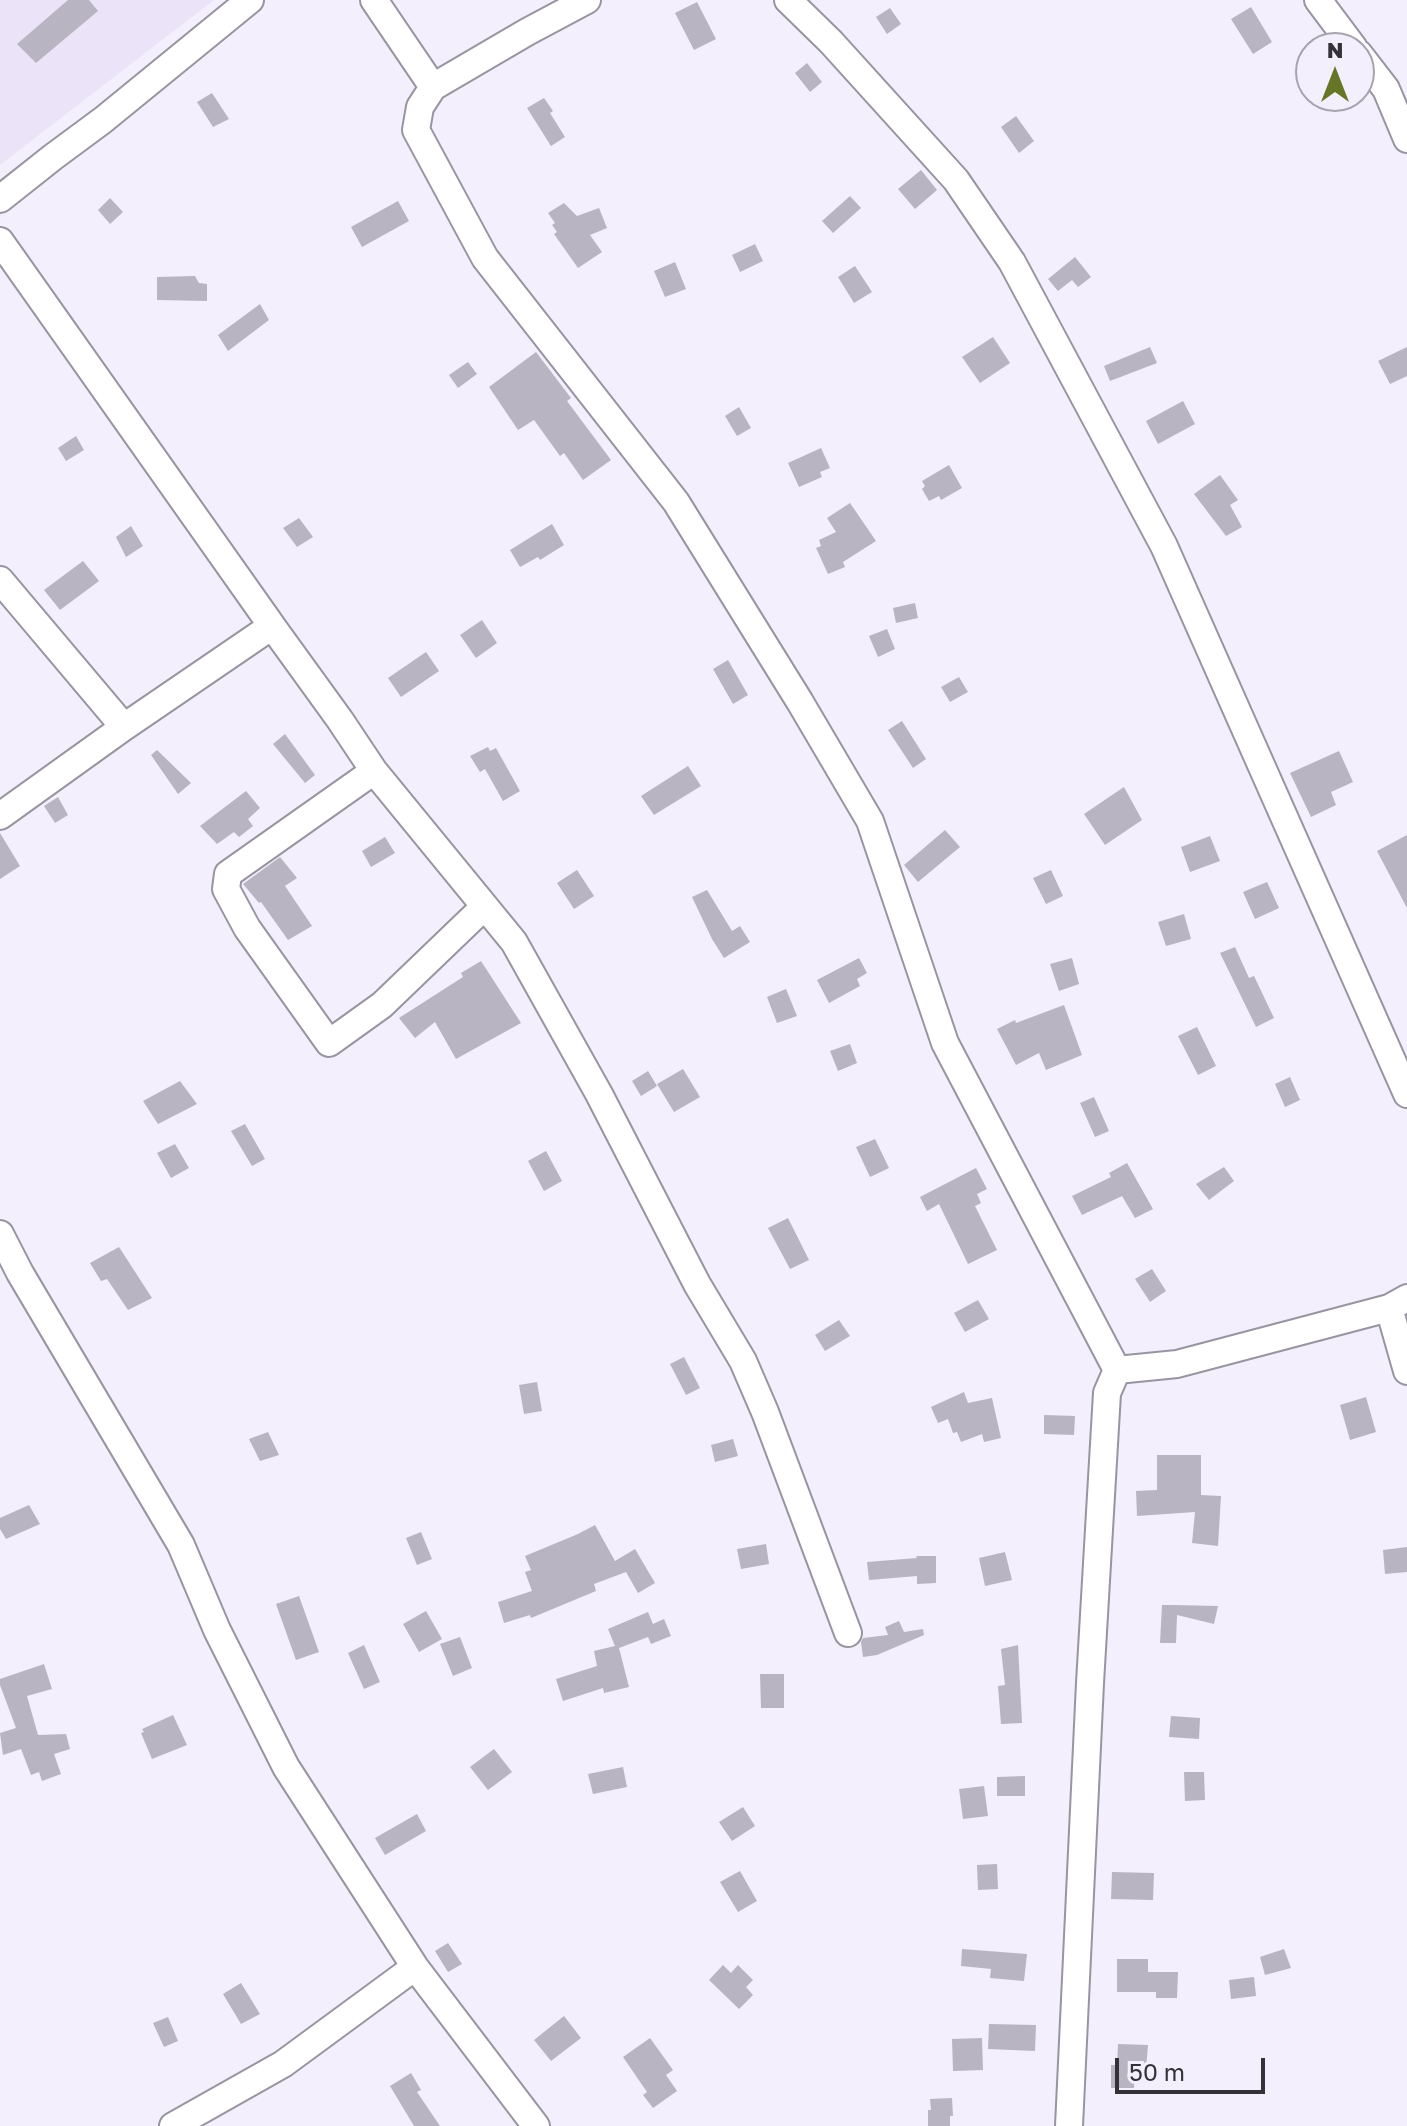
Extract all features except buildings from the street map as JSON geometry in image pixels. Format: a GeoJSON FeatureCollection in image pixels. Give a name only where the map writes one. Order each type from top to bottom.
{"type":"FeatureCollection","features":[{"type":"Feature","properties":{"kind":"street"},"geometry":{"type":"LineString","coordinates":[[0,199],[250,0]]}},
{"type":"Feature","properties":{"kind":"street"},"geometry":{"type":"LineString","coordinates":[[374,0],[433,87]]}},
{"type":"Feature","properties":{"kind":"street"},"geometry":{"type":"LineString","coordinates":[[587,0],[433,87],[420,107],[416,130],[485,258],[676,502],[870,821],[945,1043],[1117,1370]]}},
{"type":"Feature","properties":{"kind":"street"},"geometry":{"type":"LineString","coordinates":[[788,0],[831,42],[956,180],[1012,262],[1164,546],[1407,1094]]}},
{"type":"Feature","properties":{"kind":"street"},"geometry":{"type":"LineString","coordinates":[[1318,0],[1342,32]]}},
{"type":"Feature","properties":{"kind":"street"},"geometry":{"type":"LineString","coordinates":[[1375,75],[1386,89],[1407,139]]}},
{"type":"Feature","properties":{"kind":"street"},"geometry":{"type":"LineString","coordinates":[[0,241],[374,771],[514,942],[599,1094],[697,1284],[743,1361],[848,1633]]}},
{"type":"Feature","properties":{"kind":"street"},"geometry":{"type":"LineString","coordinates":[[0,580],[124,727]]}},
{"type":"Feature","properties":{"kind":"street"},"geometry":{"type":"LineString","coordinates":[[0,816],[272,626]]}},
{"type":"Feature","properties":{"kind":"street"},"geometry":{"type":"LineString","coordinates":[[374,771],[228,874],[226,889],[247,928],[329,1043],[382,1005],[484,907]]}},
{"type":"Feature","properties":{"kind":"street"},"geometry":{"type":"LineString","coordinates":[[0,1234],[10,1278],[181,1545],[217,1630],[286,1767],[415,1967],[536,2126]]}},
{"type":"Feature","properties":{"kind":"street"},"geometry":{"type":"LineString","coordinates":[[1117,1370],[1177,1364],[1398,1303],[1407,1371]]}},
{"type":"Feature","properties":{"kind":"street"},"geometry":{"type":"LineString","coordinates":[[1069,2126],[1106,1408],[1107,1393],[1117,1370]]}},
{"type":"Feature","properties":{"kind":"street"},"geometry":{"type":"LineString","coordinates":[[173,2126],[283,2064],[415,1967]]}},
{"type":"Feature","properties":{"kind":"shaded area"},"geometry":{"type":"Polygon","coordinates":[[[0,0],[214,0],[0,165],[0,0]]]}}]}
